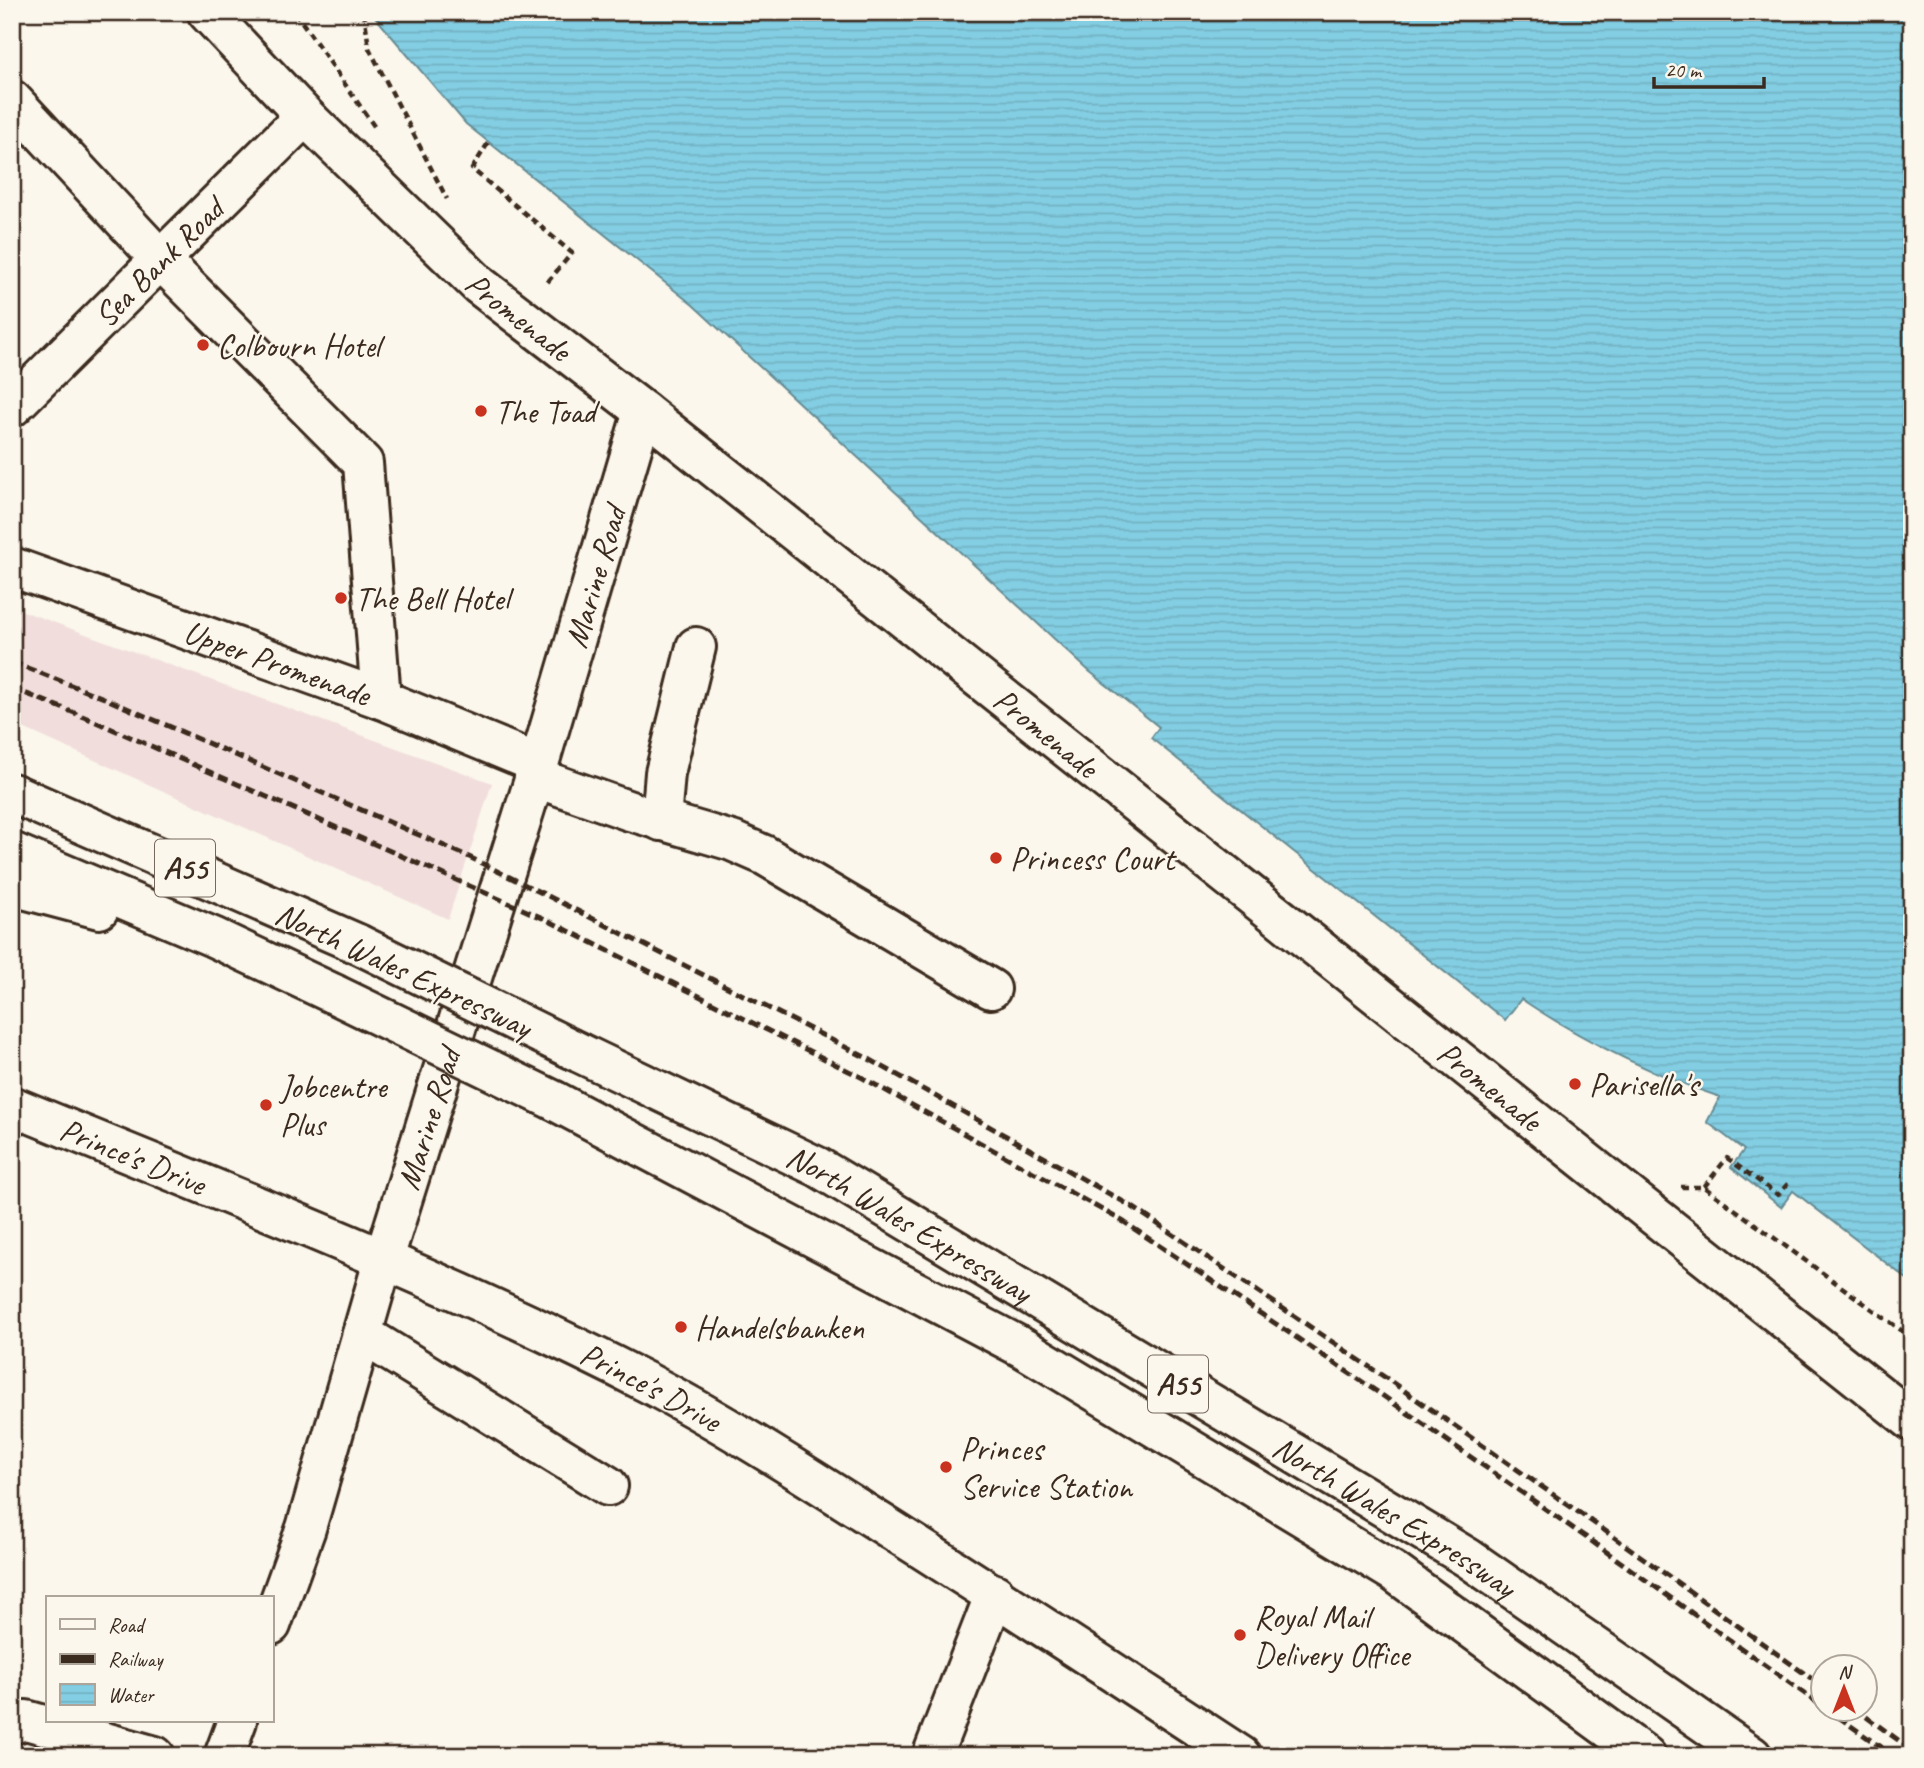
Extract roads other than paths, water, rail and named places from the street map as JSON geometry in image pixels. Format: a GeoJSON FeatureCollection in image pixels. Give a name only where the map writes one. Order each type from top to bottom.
{"type":"FeatureCollection","features":[{"type":"Feature","properties":{"kind":"main road","name":"Promenade"},"geometry":{"type":"LineString","coordinates":[[207,12],[305,116],[479,285],[643,411],[1912,1421]]}},
{"type":"Feature","properties":{"kind":"main road"},"geometry":{"type":"LineString","coordinates":[[12,100],[160,259],[363,463],[381,699]]}},
{"type":"Feature","properties":{"kind":"main road","name":"Sea Bank Road"},"geometry":{"type":"LineString","coordinates":[[12,407],[305,116]]}},
{"type":"Feature","properties":{"kind":"main road","name":"Marine Road"},"geometry":{"type":"LineString","coordinates":[[273,1619],[306,1528],[384,1258],[536,770],[643,411]]}},
{"type":"Feature","properties":{"kind":"main road","name":"Upper Promenade"},"geometry":{"type":"LineString","coordinates":[[12,567],[381,699],[536,770],[661,821],[732,841],[764,855],[991,989]]}},
{"type":"Feature","properties":{"kind":"main road"},"geometry":{"type":"LineString","coordinates":[[661,821],[665,773],[696,647]]}},
{"type":"Feature","properties":{"kind":"main road","name":"North Wales Expressway"},"geometry":{"type":"LineString","coordinates":[[12,793],[358,944],[818,1167],[1468,1558],[1752,1756]]}},
{"type":"Feature","properties":{"kind":"main road","name":"North Wales Expressway"},"geometry":{"type":"LineString","coordinates":[[12,852],[213,937],[555,1101],[1035,1355],[1394,1572],[1646,1756]]}},
{"type":"Feature","properties":{"kind":"main road"},"geometry":{"type":"LineString","coordinates":[[12,886],[213,937]]}},
{"type":"Feature","properties":{"kind":"main road","name":"Prince's Drive"},"geometry":{"type":"LineString","coordinates":[[12,1106],[384,1258],[523,1321],[652,1385],[995,1594],[1241,1756]]}},
{"type":"Feature","properties":{"kind":"main road"},"geometry":{"type":"LineString","coordinates":[[362,1334],[608,1486]]}},
{"type":"Feature","properties":{"kind":"main road"},"geometry":{"type":"LineString","coordinates":[[932,1756],[995,1594]]}},
{"type":"Feature","properties":{"kind":"main road"},"geometry":{"type":"LineString","coordinates":[[12,1724],[26,1720],[155,1756]]}},
{"type":"Feature","properties":{"kind":"main road"},"geometry":{"type":"LineString","coordinates":[[224,1756],[237,1722]]}},
{"type":"Feature","properties":{"kind":"water"},"geometry":{"type":"Polygon","coordinates":[[[371,12],[1912,12],[1912,1283],[1793,1191],[1781,1207],[1731,1167],[1744,1150],[1707,1122],[1720,1097],[1617,1055],[1521,999],[1505,1020],[1151,738],[1159,727],[1089,671],[693,305],[466,124],[371,12]]]}},
{"type":"Feature","properties":{"kind":"railway"},"geometry":{"type":"LineString","coordinates":[[12,662],[104,698],[465,855],[869,1059],[1131,1206],[1383,1376],[1808,1676]]}},
{"type":"Feature","properties":{"kind":"railway"},"geometry":{"type":"LineString","coordinates":[[12,688],[87,718],[545,919],[863,1078],[1124,1222],[1376,1391],[1808,1696]]}},
{"type":"Feature","properties":{"kind":"railway"},"geometry":{"type":"LineString","coordinates":[[1846,1722],[1893,1756]]}},
{"type":"Feature","properties":{"kind":"railway"},"geometry":{"type":"LineString","coordinates":[[1873,1722],[1912,1750]]}},
{"type":"Feature","properties":{"kind":"place","name":"Colbourn Hotel"},"geometry":{"type":"Point","coordinates":[203,345]}},
{"type":"Feature","properties":{"kind":"place","name":"The Toad"},"geometry":{"type":"Point","coordinates":[481,411]}},
{"type":"Feature","properties":{"kind":"place","name":"The Bell Hotel"},"geometry":{"type":"Point","coordinates":[341,598]}},
{"type":"Feature","properties":{"kind":"place","name":"Princess Court"},"geometry":{"type":"Point","coordinates":[996,858]}},
{"type":"Feature","properties":{"kind":"place","name":"Parisella's"},"geometry":{"type":"Point","coordinates":[1575,1084]}},
{"type":"Feature","properties":{"kind":"place","name":"Jobcentre Plus"},"geometry":{"type":"Point","coordinates":[266,1105]}},
{"type":"Feature","properties":{"kind":"place","name":"Handelsbanken"},"geometry":{"type":"Point","coordinates":[681,1327]}},
{"type":"Feature","properties":{"kind":"place","name":"Princes Service Station"},"geometry":{"type":"Point","coordinates":[946,1467]}},
{"type":"Feature","properties":{"kind":"place","name":"Royal Mail Delivery Office"},"geometry":{"type":"Point","coordinates":[1240,1635]}}]}
